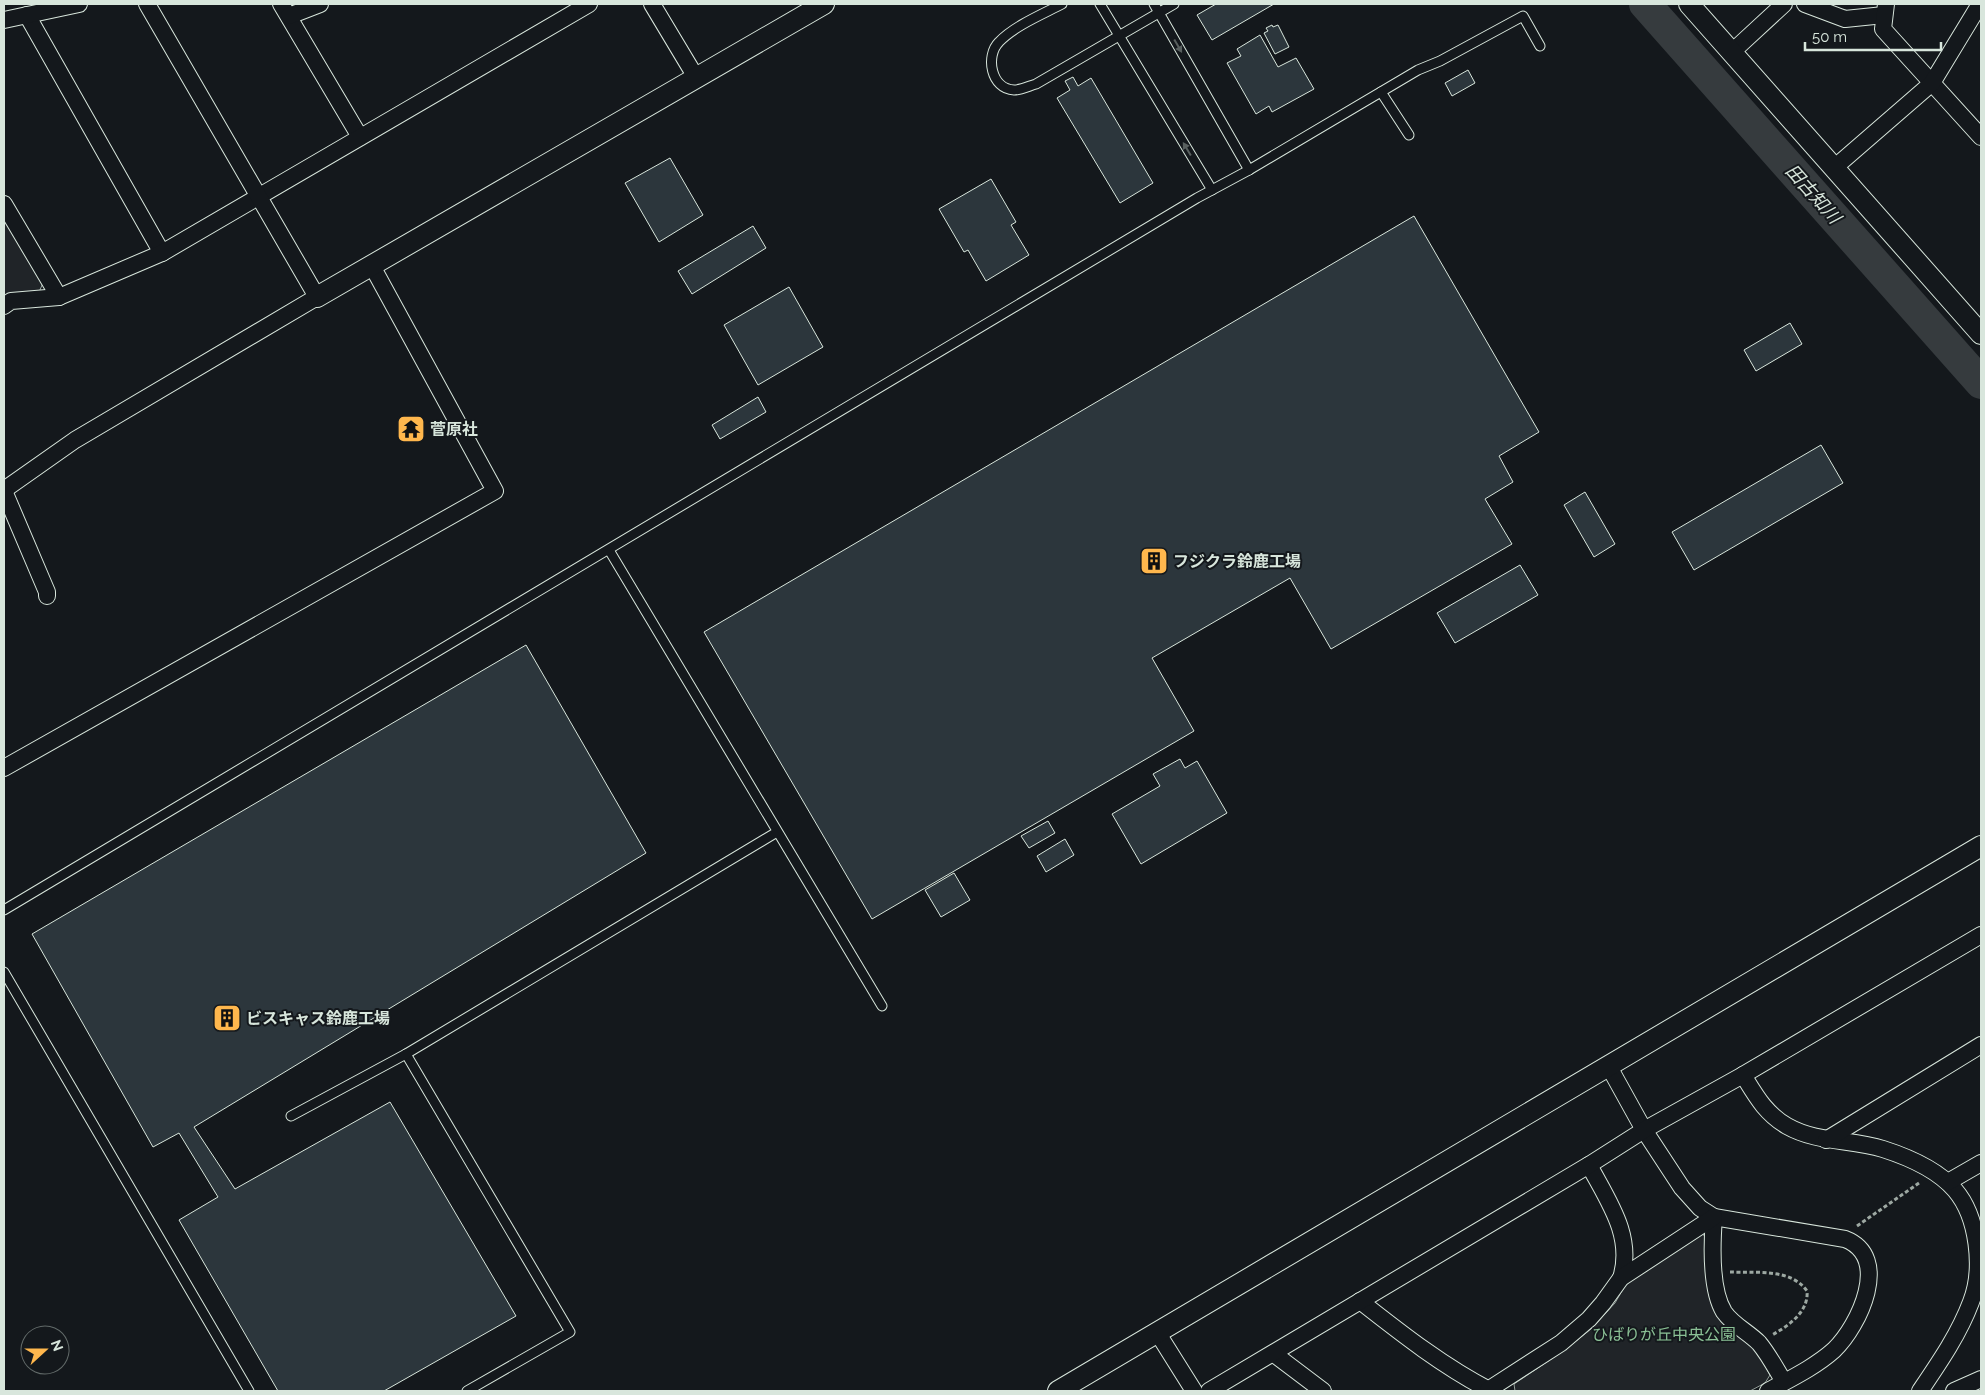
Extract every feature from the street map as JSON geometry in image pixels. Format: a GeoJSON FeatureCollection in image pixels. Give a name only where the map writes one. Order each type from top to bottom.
{"type":"FeatureCollection","features":[{"type":"Feature","properties":{"kind":"street"},"geometry":{"type":"LineString","coordinates":[[4,20],[79,4]]}},
{"type":"Feature","properties":{"kind":"street"},"geometry":{"type":"LineString","coordinates":[[147,4],[317,297]]}},
{"type":"Feature","properties":{"kind":"street"},"geometry":{"type":"LineString","coordinates":[[320,4],[285,10],[360,137]]}},
{"type":"Feature","properties":{"kind":"street"},"geometry":{"type":"LineString","coordinates":[[4,306],[11,301],[59,297],[162,253],[589,4]]}},
{"type":"Feature","properties":{"kind":"street"},"geometry":{"type":"LineString","coordinates":[[652,4],[696,79]]}},
{"type":"Feature","properties":{"kind":"street"},"geometry":{"type":"LineString","coordinates":[[47,596],[21,526],[4,490],[75,440],[317,297],[824,4]]}},
{"type":"Feature","properties":{"kind":"street"},"geometry":{"type":"LineString","coordinates":[[1689,4],[1981,334]]}},
{"type":"Feature","properties":{"kind":"street"},"geometry":{"type":"LineString","coordinates":[[1732,52],[1784,4]]}},
{"type":"Feature","properties":{"kind":"street"},"geometry":{"type":"LineString","coordinates":[[1805,4],[1845,19],[1885,9],[1883,29],[1981,136]]}},
{"type":"Feature","properties":{"kind":"street"},"geometry":{"type":"LineString","coordinates":[[1834,168],[1932,83],[1980,4]]}},
{"type":"Feature","properties":{"kind":"street"},"geometry":{"type":"LineString","coordinates":[[27,15],[162,253]]}},
{"type":"Feature","properties":{"kind":"street"},"geometry":{"type":"LineString","coordinates":[[4,204],[59,297]]}},
{"type":"Feature","properties":{"kind":"street"},"geometry":{"type":"LineString","coordinates":[[4,768],[495,491],[372,266]]}},
{"type":"Feature","properties":{"kind":"street"},"geometry":{"type":"LineString","coordinates":[[1058,1391],[1981,846]]}},
{"type":"Feature","properties":{"kind":"street"},"geometry":{"type":"LineString","coordinates":[[1209,1391],[1589,1165],[1644,1130],[1743,1075],[1981,935]]}},
{"type":"Feature","properties":{"kind":"street"},"geometry":{"type":"LineString","coordinates":[[1826,1140],[1981,1046]]}},
{"type":"Feature","properties":{"kind":"street"},"geometry":{"type":"LineString","coordinates":[[1608,1065],[1644,1130],[1682,1188],[1700,1208],[1714,1217],[1845,1239],[1854,1243],[1866,1257],[1869,1267],[1867,1293],[1860,1310],[1836,1348],[1778,1388],[1770,1358],[1758,1342],[1725,1312],[1718,1296],[1712,1255],[1714,1217]]}},
{"type":"Feature","properties":{"kind":"street"},"geometry":{"type":"LineString","coordinates":[[1743,1075],[1766,1112],[1788,1127],[1826,1140],[1881,1149],[1916,1162],[1941,1177],[1956,1191],[1975,1233],[1979,1272],[1972,1300],[1959,1330],[1920,1391]]}},
{"type":"Feature","properties":{"kind":"street"},"geometry":{"type":"LineString","coordinates":[[1941,1177],[1981,1162]]}},
{"type":"Feature","properties":{"kind":"street"},"geometry":{"type":"LineString","coordinates":[[1360,1301],[1458,1373],[1490,1391],[1561,1343],[1582,1325],[1603,1303],[1620,1278],[1626,1262],[1625,1242],[1618,1222],[1589,1165]]}},
{"type":"Feature","properties":{"kind":"street"},"geometry":{"type":"LineString","coordinates":[[1620,1278],[1714,1217]]}},
{"type":"Feature","properties":{"kind":"street"},"geometry":{"type":"LineString","coordinates":[[1158,1332],[1194,1391]]}},
{"type":"Feature","properties":{"kind":"street"},"geometry":{"type":"LineString","coordinates":[[1274,1354],[1323,1391]]}},
{"type":"Feature","properties":{"kind":"street"},"geometry":{"type":"LineString","coordinates":[[1954,1391],[1981,1379]]}},
{"type":"Feature","properties":{"kind":"lane"},"geometry":{"type":"LineString","coordinates":[[1062,4],[1007,35],[997,43],[992,53],[991,65],[994,76],[1004,86],[1013,90],[1036,84],[1105,42],[1119,37],[1157,8],[1174,4]]}},
{"type":"Feature","properties":{"kind":"lane"},"geometry":{"type":"LineString","coordinates":[[1100,4],[1212,190]]}},
{"type":"Feature","properties":{"kind":"lane"},"geometry":{"type":"LineString","coordinates":[[1157,8],[1249,170]]}},
{"type":"Feature","properties":{"kind":"lane"},"geometry":{"type":"LineString","coordinates":[[4,910],[1212,190],[1418,70],[1440,61],[1523,16],[1540,46]]}},
{"type":"Feature","properties":{"kind":"lane"},"geometry":{"type":"LineString","coordinates":[[1381,92],[1409,135]]}},
{"type":"Feature","properties":{"kind":"lane"},"geometry":{"type":"LineString","coordinates":[[609,550],[882,1006]]}},
{"type":"Feature","properties":{"kind":"lane"},"geometry":{"type":"LineString","coordinates":[[291,1116],[406,1054],[778,832]]}},
{"type":"Feature","properties":{"kind":"lane"},"geometry":{"type":"LineString","coordinates":[[4,972],[249,1391]]}},
{"type":"Feature","properties":{"kind":"lane"},"geometry":{"type":"LineString","coordinates":[[406,1054],[570,1332],[467,1391]]}},
{"type":"Feature","properties":{"kind":"path"},"geometry":{"type":"LineString","coordinates":[[1845,1239],[1851,1230],[1941,1177]]}},
{"type":"Feature","properties":{"kind":"path"},"geometry":{"type":"LineString","coordinates":[[1714,1272],[1783,1275],[1798,1281],[1807,1291],[1805,1306],[1796,1318],[1783,1329],[1758,1342]]}},
{"type":"Feature","properties":{"kind":"green space"},"geometry":{"type":"Polygon","coordinates":[[[4,217],[43,283],[39,292],[4,296],[4,217]]]}},
{"type":"Feature","properties":{"kind":"green space","name":"ひばりが丘中央公園"},"geometry":{"type":"Polygon","coordinates":[[[1700,1233],[1707,1237],[1711,1299],[1757,1351],[1770,1375],[1765,1383],[1750,1391],[1515,1391],[1514,1384],[1566,1349],[1591,1329],[1615,1303],[1630,1277],[1700,1233]]]}},
{"type":"Feature","properties":{"kind":"building"},"geometry":{"type":"Polygon","coordinates":[[[1216,4],[1274,4],[1212,40],[1197,15],[1216,4]]]}},
{"type":"Feature","properties":{"kind":"building"},"geometry":{"type":"Polygon","coordinates":[[[1272,25],[1273,27],[1278,25],[1289,47],[1275,54],[1264,33],[1268,31],[1266,28],[1272,25]]]}},
{"type":"Feature","properties":{"kind":"building"},"geometry":{"type":"Polygon","coordinates":[[[1260,35],[1278,67],[1296,58],[1314,89],[1272,112],[1269,106],[1256,114],[1227,63],[1241,56],[1237,49],[1260,35]]]}},
{"type":"Feature","properties":{"kind":"building"},"geometry":{"type":"Polygon","coordinates":[[[1468,70],[1475,83],[1452,96],[1445,83],[1468,70]]]}},
{"type":"Feature","properties":{"kind":"building"},"geometry":{"type":"Polygon","coordinates":[[[1073,77],[1078,86],[1091,78],[1153,183],[1120,203],[1057,98],[1070,90],[1065,81],[1073,77]]]}},
{"type":"Feature","properties":{"kind":"building"},"geometry":{"type":"Polygon","coordinates":[[[670,158],[703,215],[659,242],[625,183],[670,158]]]}},
{"type":"Feature","properties":{"kind":"building"},"geometry":{"type":"Polygon","coordinates":[[[991,179],[1016,222],[1011,225],[1029,255],[986,281],[968,250],[964,252],[939,209],[991,179]]]}},
{"type":"Feature","properties":{"kind":"building","name":"フジクラ鈴鹿工場"},"geometry":{"type":"Polygon","coordinates":[[[1414,216],[1539,432],[1499,456],[1513,482],[1485,499],[1512,544],[1331,649],[1290,578],[1152,658],[1194,731],[872,919],[704,632],[1414,216]]]}},
{"type":"Feature","properties":{"kind":"building"},"geometry":{"type":"Polygon","coordinates":[[[753,226],[766,248],[692,294],[678,271],[753,226]]]}},
{"type":"Feature","properties":{"kind":"building"},"geometry":{"type":"Polygon","coordinates":[[[789,287],[823,347],[758,385],[724,325],[789,287]]]}},
{"type":"Feature","properties":{"kind":"building"},"geometry":{"type":"Polygon","coordinates":[[[1790,323],[1802,344],[1756,371],[1744,350],[1790,323]]]}},
{"type":"Feature","properties":{"kind":"building"},"geometry":{"type":"Polygon","coordinates":[[[758,397],[766,412],[720,439],[712,425],[758,397]]]}},
{"type":"Feature","properties":{"kind":"building"},"geometry":{"type":"Polygon","coordinates":[[[1821,445],[1843,483],[1694,570],[1672,532],[1821,445]]]}},
{"type":"Feature","properties":{"kind":"building"},"geometry":{"type":"Polygon","coordinates":[[[1585,492],[1615,544],[1594,557],[1564,505],[1585,492]]]}},
{"type":"Feature","properties":{"kind":"building"},"geometry":{"type":"Polygon","coordinates":[[[1520,565],[1538,595],[1455,643],[1437,613],[1520,565]]]}},
{"type":"Feature","properties":{"kind":"building","name":"ビスキャス鈴鹿工場"},"geometry":{"type":"Polygon","coordinates":[[[526,645],[646,853],[194,1127],[235,1189],[390,1102],[516,1316],[384,1391],[278,1391],[179,1220],[218,1197],[179,1133],[153,1147],[32,934],[526,645]]]}},
{"type":"Feature","properties":{"kind":"building"},"geometry":{"type":"Polygon","coordinates":[[[1180,759],[1185,768],[1197,761],[1227,813],[1141,864],[1112,814],[1160,786],[1153,774],[1180,759]]]}},
{"type":"Feature","properties":{"kind":"building"},"geometry":{"type":"Polygon","coordinates":[[[1048,821],[1055,833],[1029,848],[1021,836],[1048,821]]]}},
{"type":"Feature","properties":{"kind":"building"},"geometry":{"type":"Polygon","coordinates":[[[1065,839],[1074,855],[1046,872],[1037,856],[1065,839]]]}},
{"type":"Feature","properties":{"kind":"building"},"geometry":{"type":"Polygon","coordinates":[[[954,873],[970,900],[941,917],[925,890],[954,873]]]}},
{"type":"Feature","properties":{"kind":"waterway","name":"田古知川"},"geometry":{"type":"LineString","coordinates":[[1645,4],[1981,383]]}},
{"type":"Feature","properties":{"kind":"place","name":"菅原社"},"geometry":{"type":"Point","coordinates":[411,429]}},
{"type":"Feature","properties":{"kind":"place","name":"フジクラ鈴鹿工場"},"geometry":{"type":"Point","coordinates":[1154,561]}},
{"type":"Feature","properties":{"kind":"place","name":"ビスキャス鈴鹿工場"},"geometry":{"type":"Point","coordinates":[227,1018]}}]}
